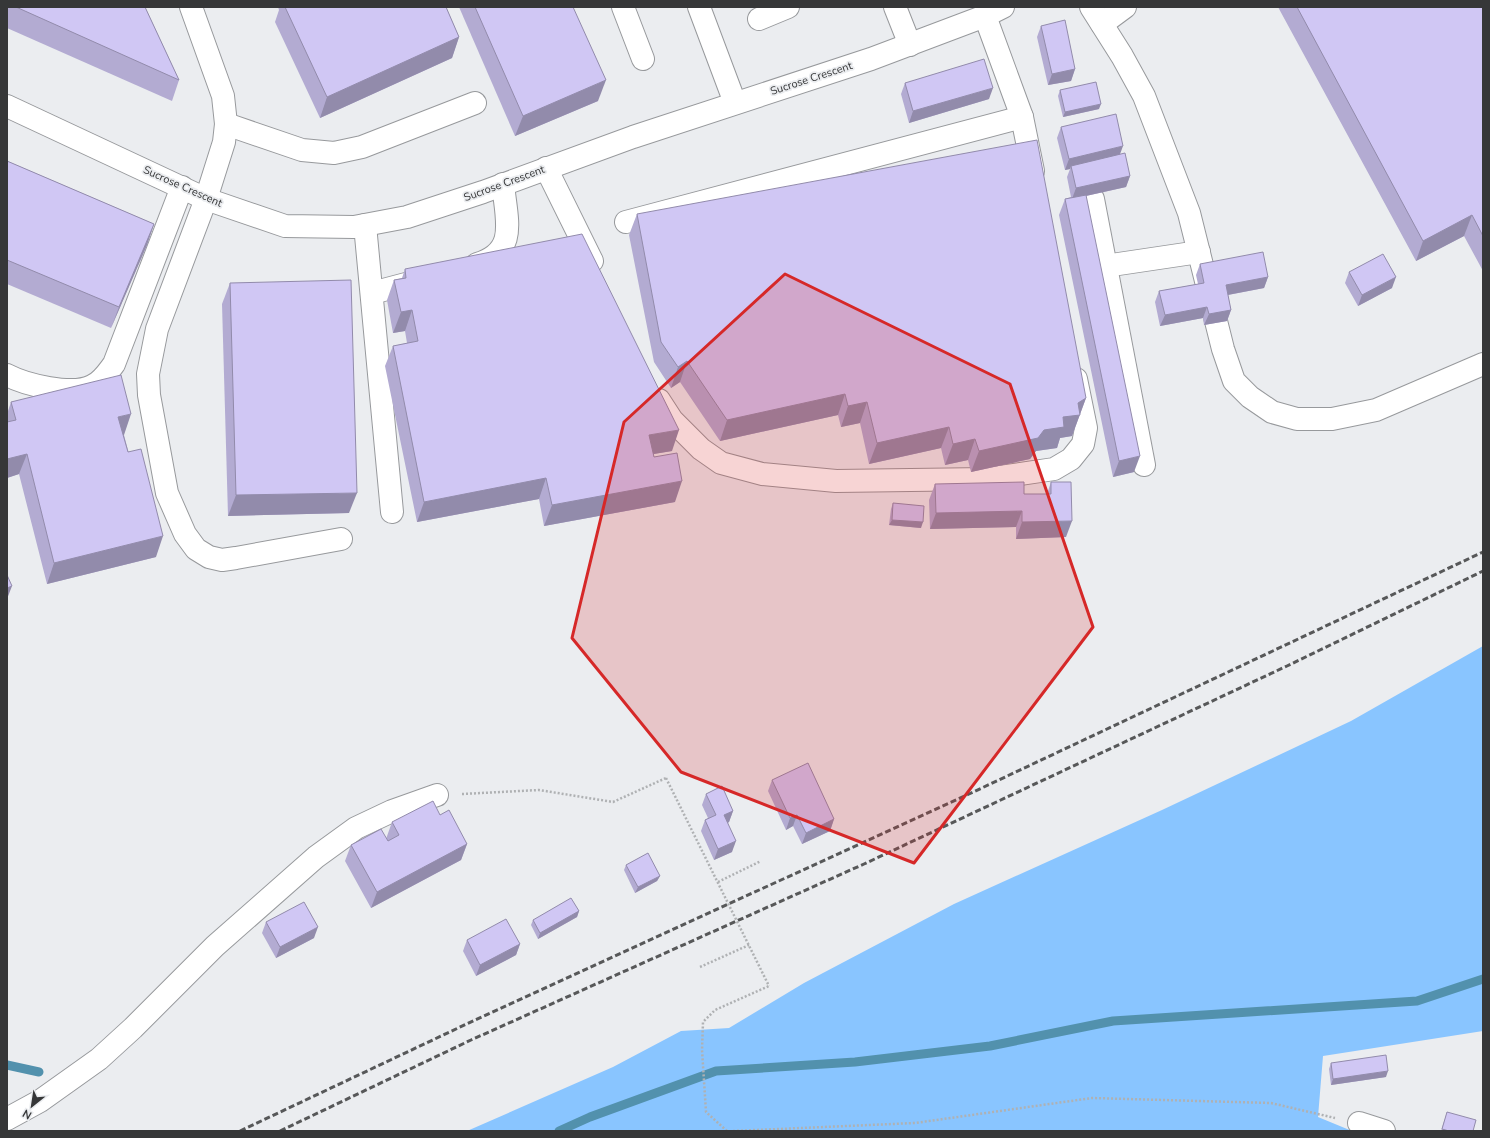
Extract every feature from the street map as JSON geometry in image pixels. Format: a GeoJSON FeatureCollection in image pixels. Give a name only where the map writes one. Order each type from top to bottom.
{"type":"FeatureCollection","features":[{"type":"Feature","properties":{"kind":"lane"},"geometry":{"type":"LineString","coordinates":[[191,7],[223,96],[226,124],[224,142],[206,199],[157,329],[148,374],[149,395],[167,493],[185,534],[196,549],[208,558],[222,560],[341,539]]}},
{"type":"Feature","properties":{"kind":"lane"},"geometry":{"type":"LineString","coordinates":[[623,7],[643,60]]}},
{"type":"Feature","properties":{"kind":"lane"},"geometry":{"type":"LineString","coordinates":[[699,7],[735,103]]}},
{"type":"Feature","properties":{"kind":"lane"},"geometry":{"type":"LineString","coordinates":[[759,19],[788,7]]}},
{"type":"Feature","properties":{"kind":"lane"},"geometry":{"type":"LineString","coordinates":[[895,7],[910,45]]}},
{"type":"Feature","properties":{"kind":"lane"},"geometry":{"type":"LineString","coordinates":[[1125,7],[1096,15],[1144,96],[1189,212],[1223,349],[1234,381],[1250,397],[1272,412],[1297,419],[1332,419],[1376,410],[1483,364]]}},
{"type":"Feature","properties":{"kind":"lane"},"geometry":{"type":"LineString","coordinates":[[994,12],[1022,117],[1037,187]]}},
{"type":"Feature","properties":{"kind":"lane","name":"Sucrose Crescent"},"geometry":{"type":"LineString","coordinates":[[7,106],[206,199],[285,226],[354,228],[407,217],[735,103],[910,45],[994,12]]}},
{"type":"Feature","properties":{"kind":"lane"},"geometry":{"type":"LineString","coordinates":[[226,124],[302,150],[334,153],[362,147],[474,103]]}},
{"type":"Feature","properties":{"kind":"lane"},"geometry":{"type":"LineString","coordinates":[[626,222],[1022,117]]}},
{"type":"Feature","properties":{"kind":"lane"},"geometry":{"type":"LineString","coordinates":[[546,168],[602,282]]}},
{"type":"Feature","properties":{"kind":"lane"},"geometry":{"type":"LineString","coordinates":[[460,269],[490,260],[502,250],[508,236],[503,184]]}},
{"type":"Feature","properties":{"kind":"lane"},"geometry":{"type":"LineString","coordinates":[[7,375],[51,389],[75,390],[92,386],[105,377],[114,364],[182,187]]}},
{"type":"Feature","properties":{"kind":"lane"},"geometry":{"type":"LineString","coordinates":[[1093,199],[1144,465]]}},
{"type":"Feature","properties":{"kind":"lane"},"geometry":{"type":"LineString","coordinates":[[365,225],[392,512]]}},
{"type":"Feature","properties":{"kind":"lane"},"geometry":{"type":"LineString","coordinates":[[1105,266],[1199,252]]}},
{"type":"Feature","properties":{"kind":"lane"},"geometry":{"type":"LineString","coordinates":[[372,293],[438,275]]}},
{"type":"Feature","properties":{"kind":"lane"},"geometry":{"type":"LineString","coordinates":[[646,382],[672,420],[701,449],[721,463],[762,474],[836,481],[986,479],[1054,469],[1071,459],[1083,444],[1086,428],[1072,358]]}},
{"type":"Feature","properties":{"kind":"lane"},"geometry":{"type":"LineString","coordinates":[[7,1119],[40,1101],[100,1059],[215,946],[316,857],[356,828],[392,811],[437,795]]}},
{"type":"Feature","properties":{"kind":"lane"},"geometry":{"type":"LineString","coordinates":[[1359,1123],[1384,1131]]}},
{"type":"Feature","properties":{"kind":"path"},"geometry":{"type":"LineString","coordinates":[[437,795],[539,790],[613,802],[666,778],[769,986],[715,1010],[703,1022],[702,1050],[706,1112],[727,1131]]}},
{"type":"Feature","properties":{"kind":"path"},"geometry":{"type":"LineString","coordinates":[[718,882],[761,861]]}},
{"type":"Feature","properties":{"kind":"path"},"geometry":{"type":"LineString","coordinates":[[700,968],[749,945]]}},
{"type":"Feature","properties":{"kind":"path"},"geometry":{"type":"LineString","coordinates":[[733,1131],[915,1123],[1092,1098],[1271,1103],[1359,1123]]}},
{"type":"Feature","properties":{"kind":"highlighted area"},"geometry":{"type":"Polygon","coordinates":[[[785,274],[1010,384],[1093,627],[914,863],[681,772],[572,638],[624,422],[785,274]]]}},
{"type":"Feature","properties":{"kind":"shaded area"},"geometry":{"type":"Polygon","coordinates":[[[1483,646],[1483,1031],[1323,1056],[1318,1117],[1352,1131],[467,1131],[613,1067],[681,1031],[729,1028],[804,983],[954,904],[1162,810],[1351,721],[1483,646]]]}},
{"type":"Feature","properties":{"kind":"building"},"geometry":{"type":"Polygon","coordinates":[[[16,7],[145,7],[179,80],[16,7]]]}},
{"type":"Feature","properties":{"kind":"building"},"geometry":{"type":"Polygon","coordinates":[[[285,7],[446,7],[459,37],[327,97],[285,7]]]}},
{"type":"Feature","properties":{"kind":"building"},"geometry":{"type":"Polygon","coordinates":[[[475,7],[573,7],[606,80],[523,116],[475,7]]]}},
{"type":"Feature","properties":{"kind":"building"},"geometry":{"type":"Polygon","coordinates":[[[1297,7],[1483,7],[1483,236],[1472,215],[1423,241],[1297,7]]]}},
{"type":"Feature","properties":{"kind":"building"},"geometry":{"type":"Polygon","coordinates":[[[1065,20],[1075,69],[1052,74],[1041,26],[1065,20]]]}},
{"type":"Feature","properties":{"kind":"building"},"geometry":{"type":"Polygon","coordinates":[[[984,59],[993,88],[913,111],[905,83],[984,59]]]}},
{"type":"Feature","properties":{"kind":"building"},"geometry":{"type":"Polygon","coordinates":[[[1096,82],[1101,104],[1065,112],[1060,90],[1096,82]]]}},
{"type":"Feature","properties":{"kind":"building"},"geometry":{"type":"Polygon","coordinates":[[[1116,114],[1123,146],[1069,159],[1061,127],[1116,114]]]}},
{"type":"Feature","properties":{"kind":"building"},"geometry":{"type":"Polygon","coordinates":[[[1037,140],[1086,398],[1078,403],[1080,415],[1063,417],[1064,427],[1044,430],[1038,438],[979,451],[975,439],[953,444],[949,427],[877,443],[867,402],[848,406],[845,394],[727,420],[687,361],[678,367],[661,342],[637,214],[1037,140]]]}},
{"type":"Feature","properties":{"kind":"building"},"geometry":{"type":"Polygon","coordinates":[[[1125,153],[1130,176],[1076,188],[1071,166],[1125,153]]]}},
{"type":"Feature","properties":{"kind":"building"},"geometry":{"type":"Polygon","coordinates":[[[7,161],[154,224],[119,307],[7,260],[7,161]]]}},
{"type":"Feature","properties":{"kind":"building"},"geometry":{"type":"Polygon","coordinates":[[[1086,195],[1140,456],[1119,461],[1065,199],[1086,195]]]}},
{"type":"Feature","properties":{"kind":"building"},"geometry":{"type":"Polygon","coordinates":[[[582,234],[679,430],[649,435],[654,457],[677,453],[682,481],[552,505],[546,478],[424,502],[393,346],[418,341],[412,310],[401,312],[394,280],[406,278],[405,269],[582,234]]]}},
{"type":"Feature","properties":{"kind":"building"},"geometry":{"type":"Polygon","coordinates":[[[1263,252],[1268,277],[1226,285],[1231,310],[1209,314],[1207,307],[1165,315],[1159,291],[1204,283],[1200,264],[1263,252]]]}},
{"type":"Feature","properties":{"kind":"building"},"geometry":{"type":"Polygon","coordinates":[[[1383,254],[1396,277],[1362,295],[1349,272],[1383,254]]]}},
{"type":"Feature","properties":{"kind":"building"},"geometry":{"type":"Polygon","coordinates":[[[351,280],[357,493],[236,495],[230,283],[351,280]]]}},
{"type":"Feature","properties":{"kind":"building"},"geometry":{"type":"Polygon","coordinates":[[[121,375],[131,414],[118,417],[128,452],[141,449],[163,536],[54,563],[27,454],[7,459],[7,422],[16,420],[11,402],[121,375]]]}},
{"type":"Feature","properties":{"kind":"building"},"geometry":{"type":"Polygon","coordinates":[[[1024,482],[1024,494],[1051,494],[1051,482],[1071,482],[1072,521],[1022,522],[1022,511],[936,513],[935,484],[1024,482]]]}},
{"type":"Feature","properties":{"kind":"building"},"geometry":{"type":"Polygon","coordinates":[[[893,503],[924,506],[923,522],[892,520],[893,503]]]}},
{"type":"Feature","properties":{"kind":"building"},"geometry":{"type":"Polygon","coordinates":[[[7,575],[12,586],[7,588],[7,575]]]}},
{"type":"Feature","properties":{"kind":"building"},"geometry":{"type":"Polygon","coordinates":[[[808,763],[834,819],[806,833],[797,815],[790,818],[772,780],[808,763]]]}},
{"type":"Feature","properties":{"kind":"building"},"geometry":{"type":"Polygon","coordinates":[[[722,786],[733,811],[724,815],[736,841],[718,849],[705,820],[716,815],[706,794],[722,786]]]}},
{"type":"Feature","properties":{"kind":"building"},"geometry":{"type":"Polygon","coordinates":[[[433,801],[440,815],[449,810],[467,844],[377,892],[351,845],[381,829],[388,841],[399,835],[392,822],[433,801]]]}},
{"type":"Feature","properties":{"kind":"building"},"geometry":{"type":"Polygon","coordinates":[[[648,853],[660,876],[638,887],[626,865],[648,853]]]}},
{"type":"Feature","properties":{"kind":"building"},"geometry":{"type":"Polygon","coordinates":[[[571,898],[579,911],[540,933],[533,920],[571,898]]]}},
{"type":"Feature","properties":{"kind":"building"},"geometry":{"type":"Polygon","coordinates":[[[304,902],[318,927],[280,947],[266,922],[304,902]]]}},
{"type":"Feature","properties":{"kind":"building"},"geometry":{"type":"Polygon","coordinates":[[[506,919],[520,944],[480,965],[467,940],[506,919]]]}},
{"type":"Feature","properties":{"kind":"building"},"geometry":{"type":"Polygon","coordinates":[[[1386,1055],[1388,1071],[1333,1079],[1331,1063],[1386,1055]]]}},
{"type":"Feature","properties":{"kind":"building"},"geometry":{"type":"Polygon","coordinates":[[[1447,1112],[1476,1120],[1473,1131],[1449,1131],[1442,1129],[1447,1112]]]}},
{"type":"Feature","properties":{"kind":"waterway"},"geometry":{"type":"LineString","coordinates":[[559,1131],[590,1117],[716,1071],[855,1062],[990,1046],[1113,1021],[1417,1001],[1483,979]]}},
{"type":"Feature","properties":{"kind":"waterway"},"geometry":{"type":"LineString","coordinates":[[7,1065],[39,1072]]}},
{"type":"Feature","properties":{"kind":"railway"},"geometry":{"type":"LineString","coordinates":[[240,1131],[475,1020],[969,794],[1483,552]]}},
{"type":"Feature","properties":{"kind":"railway"},"geometry":{"type":"LineString","coordinates":[[280,1131],[471,1040],[864,864],[1287,666],[1483,571]]}}]}
